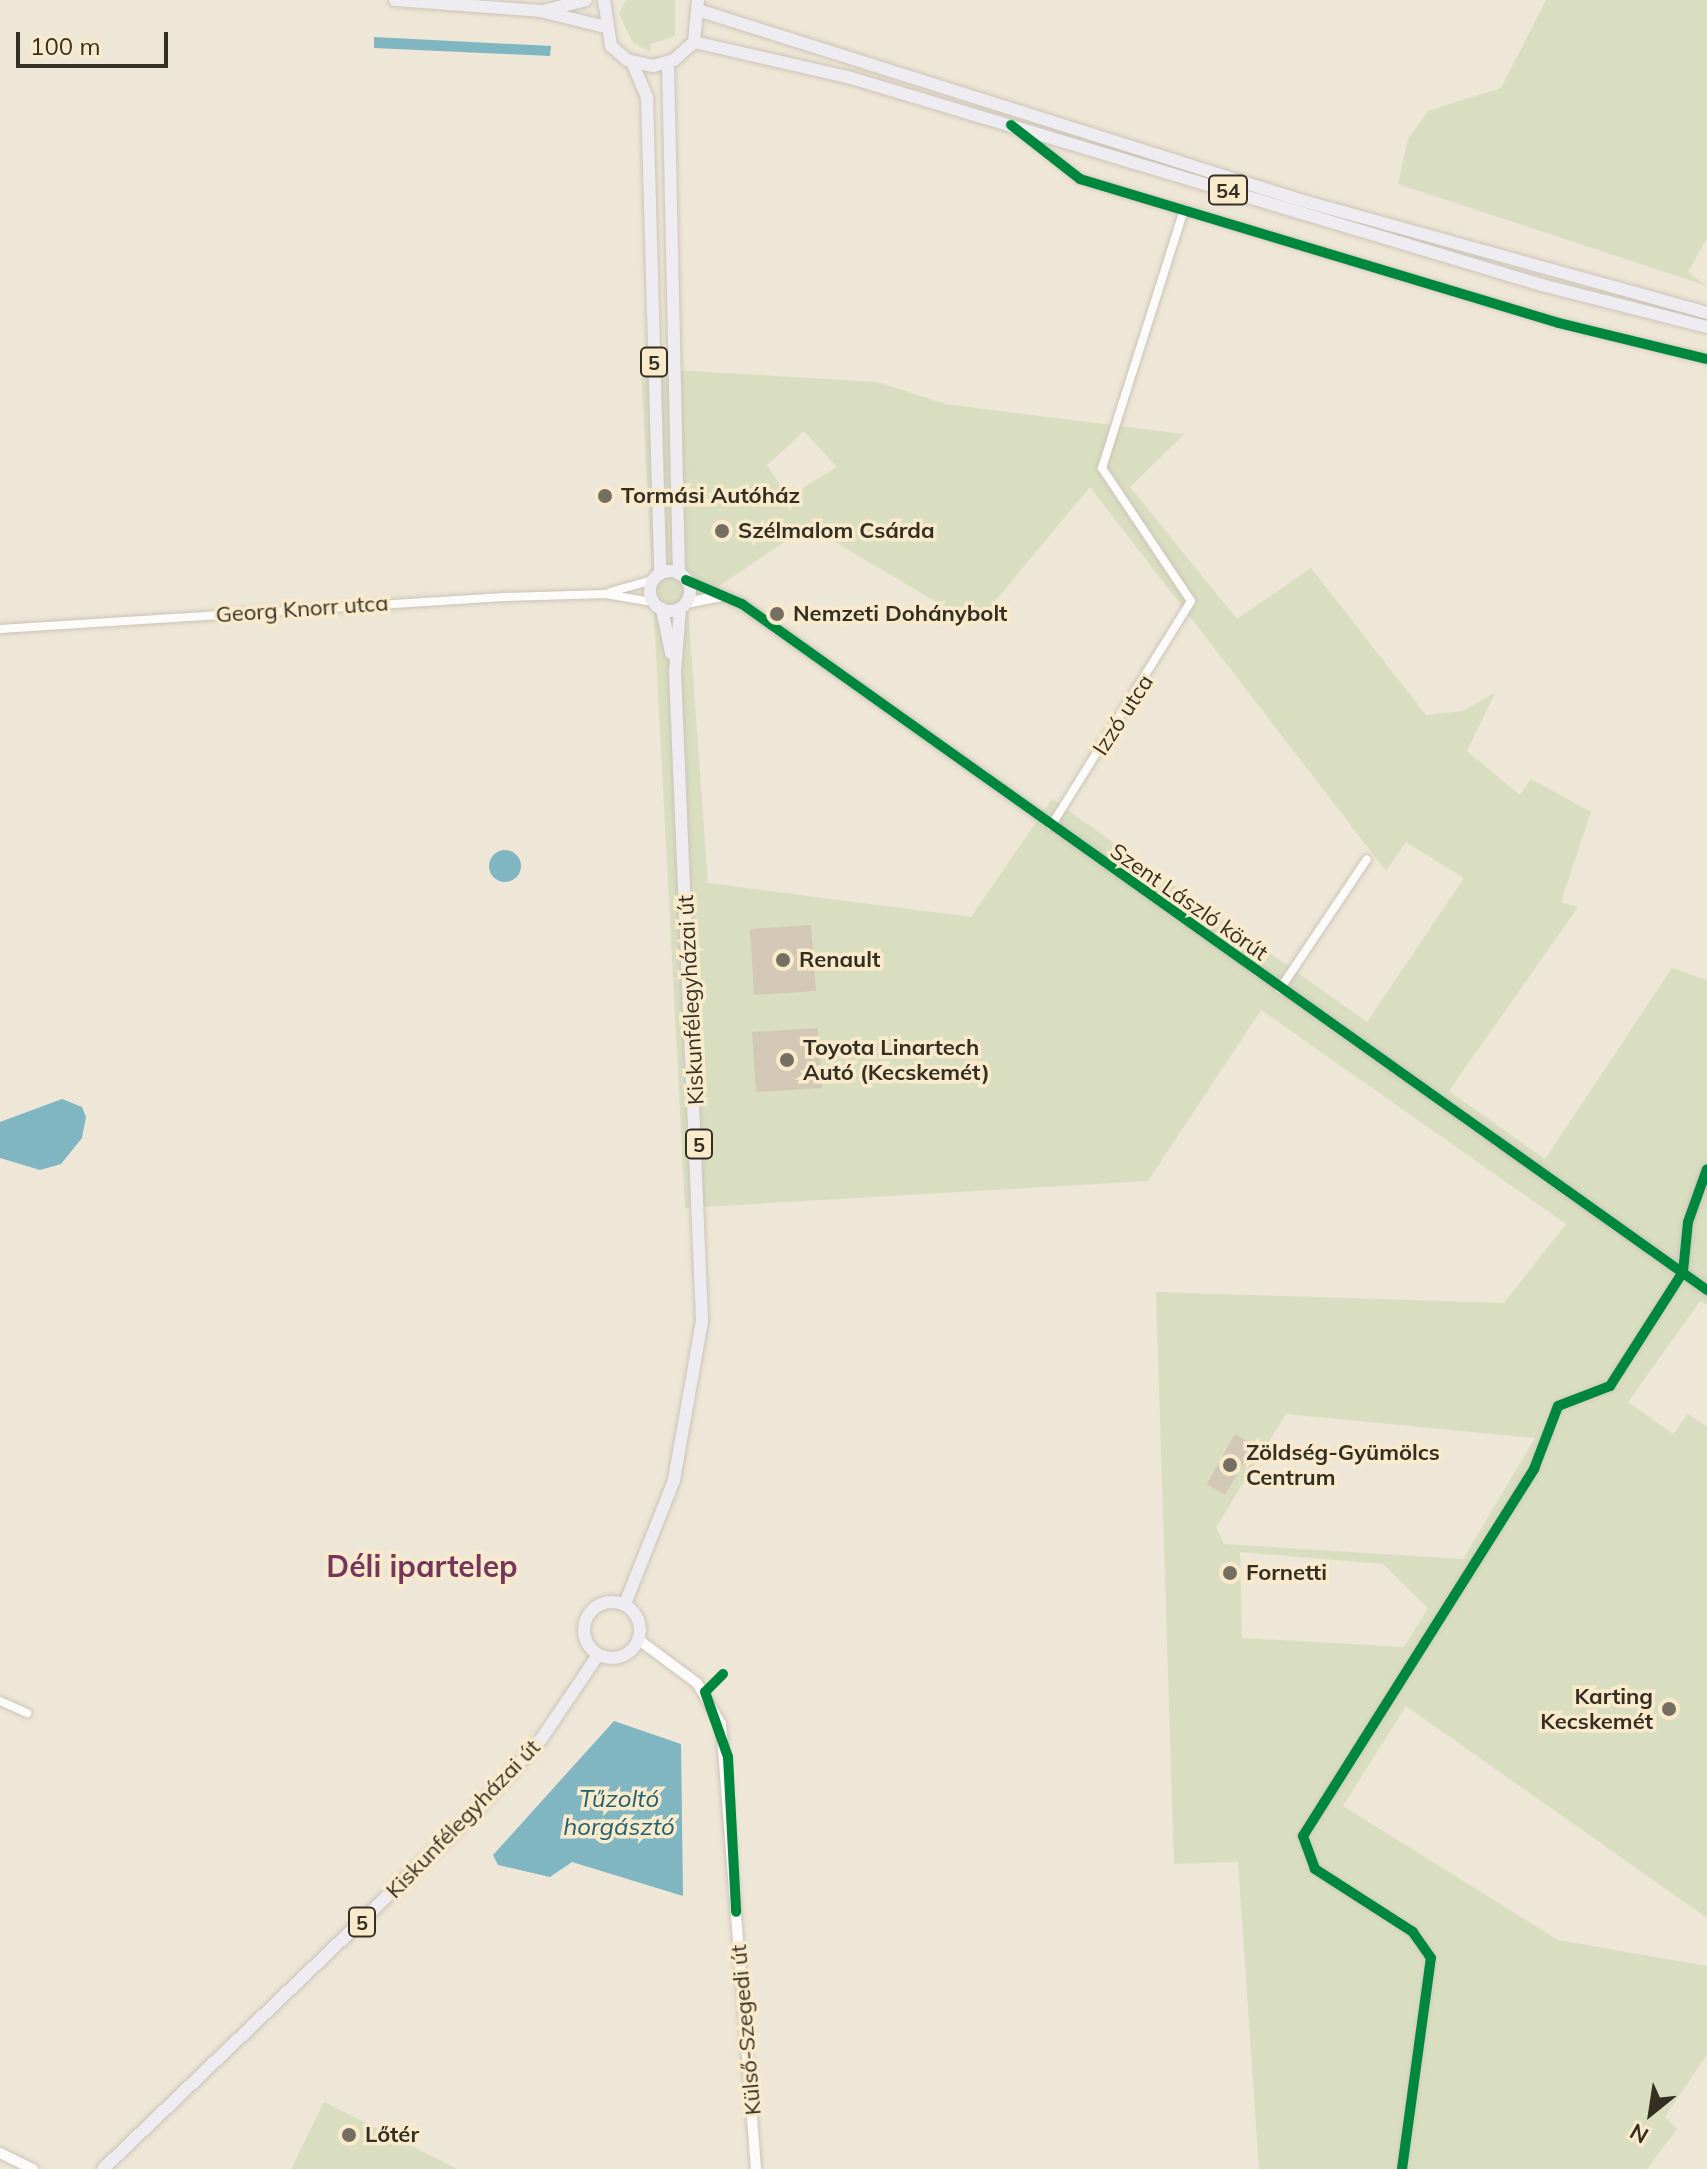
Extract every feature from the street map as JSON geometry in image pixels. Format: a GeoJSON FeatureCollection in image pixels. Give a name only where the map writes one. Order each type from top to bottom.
{"type":"FeatureCollection","features":[{"type":"Feature","properties":{"kind":"main road"},"geometry":{"type":"LineString","coordinates":[[395,0],[540,11],[602,26],[604,0]]}},
{"type":"Feature","properties":{"kind":"main road"},"geometry":{"type":"LineString","coordinates":[[540,11],[586,0]]}},
{"type":"Feature","properties":{"kind":"main road"},"geometry":{"type":"LineString","coordinates":[[632,62],[668,63],[694,42],[700,6]]}},
{"type":"Feature","properties":{"kind":"main road","name":"54"},"geometry":{"type":"LineString","coordinates":[[700,6],[1300,200],[1707,313]]}},
{"type":"Feature","properties":{"kind":"main road","name":"5"},"geometry":{"type":"LineString","coordinates":[[602,26],[611,46],[632,62],[647,97],[657,606]]}},
{"type":"Feature","properties":{"kind":"main road","name":"54"},"geometry":{"type":"LineString","coordinates":[[694,42],[1011,125],[1542,285],[1707,327]]}},
{"type":"Feature","properties":{"kind":"main road","name":"5"},"geometry":{"type":"LineString","coordinates":[[668,63],[668,246],[683,606]]}},
{"type":"Feature","properties":{"kind":"main road"},"geometry":{"type":"LineString","coordinates":[[657,577],[682,577]]}},
{"type":"Feature","properties":{"kind":"main road"},"geometry":{"type":"LineString","coordinates":[[657,606],[683,606]]}},
{"type":"Feature","properties":{"kind":"main road","name":"Kiskunfélegyházai út"},"geometry":{"type":"LineString","coordinates":[[657,606],[675,672]]}},
{"type":"Feature","properties":{"kind":"main road","name":"Kiskunfélegyházai út"},"geometry":{"type":"LineString","coordinates":[[625,1604],[674,1480],[702,1321],[675,672],[683,606]]}},
{"type":"Feature","properties":{"kind":"main road"},"geometry":{"type":"LineString","coordinates":[[601,1603],[625,1604],[639,1619],[639,1640],[622,1656],[598,1655],[584,1636],[589,1613],[601,1603]]}},
{"type":"Feature","properties":{"kind":"main road","name":"Kiskunfélegyházai út"},"geometry":{"type":"LineString","coordinates":[[103,2169],[474,1813],[542,1738],[598,1655]]}},
{"type":"Feature","properties":{"kind":"street"},"geometry":{"type":"LineString","coordinates":[[1011,125],[1080,179],[1559,323],[1707,359]]}},
{"type":"Feature","properties":{"kind":"street","name":"Izzó utca"},"geometry":{"type":"LineString","coordinates":[[1050,827],[1191,601],[1186,583],[1102,468],[1184,209]]}},
{"type":"Feature","properties":{"kind":"street","name":"Georg Knorr utca"},"geometry":{"type":"LineString","coordinates":[[0,629],[605,594],[657,577]]}},
{"type":"Feature","properties":{"kind":"street","name":"Szent László körút"},"geometry":{"type":"LineString","coordinates":[[682,577],[724,595],[1707,1290]]}},
{"type":"Feature","properties":{"kind":"street","name":"Georg Knorr utca"},"geometry":{"type":"LineString","coordinates":[[605,594],[657,606]]}},
{"type":"Feature","properties":{"kind":"street"},"geometry":{"type":"LineString","coordinates":[[683,606],[724,595]]}},
{"type":"Feature","properties":{"kind":"street"},"geometry":{"type":"LineString","coordinates":[[1280,990],[1367,859]]}},
{"type":"Feature","properties":{"kind":"street"},"geometry":{"type":"LineString","coordinates":[[1402,2169],[1431,1958],[1413,1932],[1315,1869],[1303,1836],[1534,1469],[1558,1406],[1610,1386],[1683,1272],[1688,1222],[1707,1169]]}},
{"type":"Feature","properties":{"kind":"street","name":"Külső-Szegedi út"},"geometry":{"type":"LineString","coordinates":[[639,1640],[697,1683],[721,1724],[756,2169]]}},
{"type":"Feature","properties":{"kind":"street"},"geometry":{"type":"LineString","coordinates":[[0,1701],[27,1713]]}},
{"type":"Feature","properties":{"kind":"street"},"geometry":{"type":"LineString","coordinates":[[0,2153],[33,2169]]}},
{"type":"Feature","properties":{"kind":"green space"},"geometry":{"type":"Polygon","coordinates":[[[626,0],[675,0],[675,36],[651,44],[650,52],[633,43],[619,13],[626,0]]]}},
{"type":"Feature","properties":{"kind":"green space"},"geometry":{"type":"Polygon","coordinates":[[[1546,0],[1707,0],[1707,238],[1688,272],[1707,286],[1398,184],[1408,139],[1428,111],[1501,88],[1546,0]]]}},
{"type":"Feature","properties":{"kind":"green space"},"geometry":{"type":"Polygon","coordinates":[[[641,368],[878,382],[945,404],[1184,434],[1130,487],[1237,619],[1311,568],[1426,715],[1463,711],[1495,693],[1467,751],[1520,795],[1531,779],[1591,812],[1561,902],[1578,907],[1449,1091],[1545,1159],[1672,968],[1707,980],[1707,1305],[1700,1301],[1628,1402],[1673,1434],[1688,1414],[1707,1427],[1707,1918],[1406,1706],[1343,1806],[1558,1940],[1707,1966],[1707,2054],[1665,2117],[1677,2129],[1647,2169],[1259,2169],[1238,1862],[1174,1864],[1156,1292],[1504,1303],[1566,1224],[1261,1010],[1148,1181],[685,1208],[641,368]],[[804,431],[767,465],[788,497],[837,467],[804,431]],[[1090,487],[975,625],[808,526],[688,607],[708,883],[971,917],[1052,799],[1367,1022],[1464,878],[1406,842],[1386,871],[1090,487]],[[1286,1414],[1216,1527],[1224,1544],[1463,1559],[1535,1438],[1286,1414]],[[1240,1552],[1242,1638],[1404,1647],[1428,1608],[1383,1564],[1240,1552]]]}},
{"type":"Feature","properties":{"kind":"green space","name":"Lőtér"},"geometry":{"type":"Polygon","coordinates":[[[324,2102],[457,2169],[291,2169],[324,2102]]]}},
{"type":"Feature","properties":{"kind":"water"},"geometry":{"type":"Polygon","coordinates":[[[374,37],[551,46],[550,56],[374,48],[374,37]]]}},
{"type":"Feature","properties":{"kind":"water"},"geometry":{"type":"Polygon","coordinates":[[[505,850],[517,854],[521,866],[517,878],[505,882],[493,878],[489,866],[493,854],[505,850]]]}},
{"type":"Feature","properties":{"kind":"water"},"geometry":{"type":"Polygon","coordinates":[[[62,1099],[82,1107],[86,1117],[82,1138],[61,1164],[40,1170],[0,1158],[0,1122],[62,1099]]]}},
{"type":"Feature","properties":{"kind":"water","name":"Tűzoltó horgásztó"},"geometry":{"type":"Polygon","coordinates":[[[614,1721],[681,1744],[683,1896],[572,1862],[550,1877],[498,1865],[493,1855],[614,1721]]]}},
{"type":"Feature","properties":{"kind":"building","name":"Renault"},"geometry":{"type":"Polygon","coordinates":[[[811,925],[816,991],[754,995],[750,929],[811,925]]]}},
{"type":"Feature","properties":{"kind":"building","name":"Toyota Linartech Autó (Kecskemét)"},"geometry":{"type":"Polygon","coordinates":[[[818,1028],[822,1088],[756,1092],[752,1032],[818,1028]]]}},
{"type":"Feature","properties":{"kind":"building","name":"Zöldség-Gyümölcs Centrum"},"geometry":{"type":"Polygon","coordinates":[[[1235,1434],[1254,1445],[1225,1495],[1207,1484],[1235,1434]]]}},
{"type":"Feature","properties":{"kind":"cycle path"},"geometry":{"type":"LineString","coordinates":[[1011,125],[1080,179],[1559,323],[1707,359]]}},
{"type":"Feature","properties":{"kind":"cycle path"},"geometry":{"type":"LineString","coordinates":[[686,580],[742,604],[1707,1290]]}},
{"type":"Feature","properties":{"kind":"cycle path"},"geometry":{"type":"LineString","coordinates":[[1402,2169],[1431,1958],[1413,1932],[1315,1869],[1303,1836],[1534,1469],[1558,1406],[1610,1386],[1683,1272],[1688,1222],[1707,1169]]}},
{"type":"Feature","properties":{"kind":"cycle path"},"geometry":{"type":"LineString","coordinates":[[723,1674],[705,1692],[728,1757],[736,1912]]}},
{"type":"Feature","properties":{"kind":"place","name":"Tormási Autóház"},"geometry":{"type":"Point","coordinates":[605,496]}},
{"type":"Feature","properties":{"kind":"place","name":"Szélmalom Csárda"},"geometry":{"type":"Point","coordinates":[722,531]}},
{"type":"Feature","properties":{"kind":"place","name":"Nemzeti Dohánybolt"},"geometry":{"type":"Point","coordinates":[777,614]}},
{"type":"Feature","properties":{"kind":"place","name":"Renault"},"geometry":{"type":"Point","coordinates":[783,960]}},
{"type":"Feature","properties":{"kind":"place","name":"Toyota Linartech Autó (Kecskemét)"},"geometry":{"type":"Point","coordinates":[787,1060]}},
{"type":"Feature","properties":{"kind":"place","name":"Zöldség-Gyümölcs Centrum"},"geometry":{"type":"Point","coordinates":[1230,1465]}},
{"type":"Feature","properties":{"kind":"place","name":"Fornetti"},"geometry":{"type":"Point","coordinates":[1230,1573]}},
{"type":"Feature","properties":{"kind":"place","name":"Karting Kecskemét"},"geometry":{"type":"Point","coordinates":[1669,1709]}},
{"type":"Feature","properties":{"kind":"place","name":"Lőtér"},"geometry":{"type":"Point","coordinates":[349,2135]}},
{"type":"Feature","properties":{"kind":"district","name":"Déli ipartelep"},"geometry":{"type":"Point","coordinates":[422,1566]}}]}
